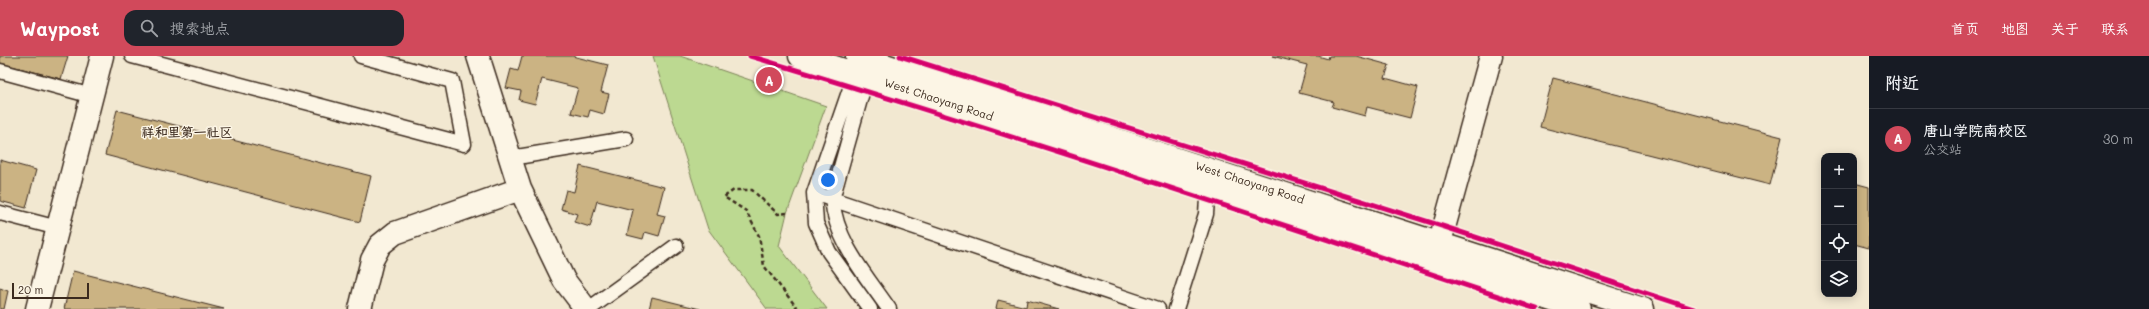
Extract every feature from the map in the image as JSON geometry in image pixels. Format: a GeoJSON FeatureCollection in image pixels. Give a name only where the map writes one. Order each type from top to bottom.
{"type":"FeatureCollection","features":[{"type":"Feature","properties":{"kind":"main road"},"geometry":{"type":"LineString","coordinates":[[37,309],[102,56]]}},
{"type":"Feature","properties":{"kind":"main road"},"geometry":{"type":"LineString","coordinates":[[478,56],[520,189],[564,280],[587,309]]}},
{"type":"Feature","properties":{"kind":"main road","name":"West Chaoyang Road"},"geometry":{"type":"LineString","coordinates":[[800,56],[858,65],[1440,242],[1643,309]]}},
{"type":"Feature","properties":{"kind":"main road"},"geometry":{"type":"LineString","coordinates":[[1440,242],[1490,56]]}},
{"type":"Feature","properties":{"kind":"main road","name":"West Chaoyang Road"},"geometry":{"type":"LineString","coordinates":[[858,65],[1211,187],[1579,309]]}},
{"type":"Feature","properties":{"kind":"main road"},"geometry":{"type":"LineString","coordinates":[[360,309],[372,260],[380,245],[395,233],[520,189]]}},
{"type":"Feature","properties":{"kind":"lane"},"geometry":{"type":"LineString","coordinates":[[132,56],[464,144],[452,81],[361,56]]}},
{"type":"Feature","properties":{"kind":"lane"},"geometry":{"type":"LineString","coordinates":[[858,65],[814,193],[816,223],[828,252],[870,309]]}},
{"type":"Feature","properties":{"kind":"lane"},"geometry":{"type":"LineString","coordinates":[[858,65],[863,89],[832,199],[834,216],[847,250],[889,309]]}},
{"type":"Feature","properties":{"kind":"lane"},"geometry":{"type":"LineString","coordinates":[[0,71],[92,96]]}},
{"type":"Feature","properties":{"kind":"lane"},"geometry":{"type":"LineString","coordinates":[[510,158],[626,139]]}},
{"type":"Feature","properties":{"kind":"lane"},"geometry":{"type":"LineString","coordinates":[[1176,309],[1206,214],[1207,199],[1211,187]]}},
{"type":"Feature","properties":{"kind":"lane"},"geometry":{"type":"LineString","coordinates":[[814,193],[1158,309]]}},
{"type":"Feature","properties":{"kind":"lane"},"geometry":{"type":"LineString","coordinates":[[0,213],[58,228]]}},
{"type":"Feature","properties":{"kind":"lane"},"geometry":{"type":"LineString","coordinates":[[587,309],[676,246]]}},
{"type":"Feature","properties":{"kind":"path"},"geometry":{"type":"LineString","coordinates":[[787,213],[778,214],[752,190],[734,190],[724,197],[746,211],[759,236],[764,266],[798,309]]}},
{"type":"Feature","properties":{"kind":"green space"},"geometry":{"type":"Polygon","coordinates":[[[653,56],[680,56],[826,106],[787,213],[779,246],[827,309],[767,309],[708,229],[653,56]]]}},
{"type":"Feature","properties":{"kind":"building"},"geometry":{"type":"Polygon","coordinates":[[[0,56],[68,56],[61,79],[0,63],[0,56]]]}},
{"type":"Feature","properties":{"kind":"building"},"geometry":{"type":"Polygon","coordinates":[[[522,56],[572,56],[608,65],[601,92],[609,94],[604,114],[590,110],[588,117],[571,113],[578,88],[542,79],[535,104],[519,100],[521,91],[506,88],[511,69],[518,71],[522,56]]]}},
{"type":"Feature","properties":{"kind":"building"},"geometry":{"type":"Polygon","coordinates":[[[1272,56],[1318,56],[1328,59],[1329,56],[1356,56],[1389,65],[1385,78],[1418,87],[1410,118],[1367,107],[1365,116],[1332,107],[1334,102],[1299,93],[1307,65],[1272,56]]]}},
{"type":"Feature","properties":{"kind":"building"},"geometry":{"type":"Polygon","coordinates":[[[1553,78],[1782,137],[1770,185],[1540,127],[1553,78]]]}},
{"type":"Feature","properties":{"kind":"building"},"geometry":{"type":"Polygon","coordinates":[[[117,110],[371,176],[360,222],[105,155],[117,110]]]}},
{"type":"Feature","properties":{"kind":"building"},"geometry":{"type":"Polygon","coordinates":[[[0,160],[36,170],[26,208],[0,201],[0,160]]]}},
{"type":"Feature","properties":{"kind":"building"},"geometry":{"type":"Polygon","coordinates":[[[580,166],[664,187],[657,214],[665,216],[659,236],[645,232],[643,239],[627,235],[633,210],[597,201],[590,227],[574,222],[577,214],[561,209],[566,190],[574,192],[580,166]]]}},
{"type":"Feature","properties":{"kind":"building"},"geometry":{"type":"Polygon","coordinates":[[[1857,184],[1869,187],[1869,248],[1857,245],[1857,184]]]}},
{"type":"Feature","properties":{"kind":"building"},"geometry":{"type":"Polygon","coordinates":[[[73,271],[224,309],[64,309],[73,271]]]}},
{"type":"Feature","properties":{"kind":"building"},"geometry":{"type":"Polygon","coordinates":[[[0,288],[8,291],[4,309],[0,309],[0,288]]]}},
{"type":"Feature","properties":{"kind":"building"},"geometry":{"type":"Polygon","coordinates":[[[652,297],[700,309],[649,309],[652,297]]]}},
{"type":"Feature","properties":{"kind":"building"},"geometry":{"type":"Polygon","coordinates":[[[998,300],[1026,307],[1027,300],[1059,309],[996,309],[998,300]]]}},
{"type":"Feature","properties":{"kind":"cycle path"},"geometry":{"type":"LineString","coordinates":[[750,56],[1046,148],[1537,309]]}},
{"type":"Feature","properties":{"kind":"cycle path"},"geometry":{"type":"LineString","coordinates":[[900,56],[1445,227],[1694,309]]}},
{"type":"Feature","properties":{"kind":"place","name":"唐山学院南校区"},"geometry":{"type":"Point","coordinates":[769,80]}},
{"type":"Feature","properties":{"kind":"district","name":"祥和里第一社区"},"geometry":{"type":"Point","coordinates":[187,131]}}]}
